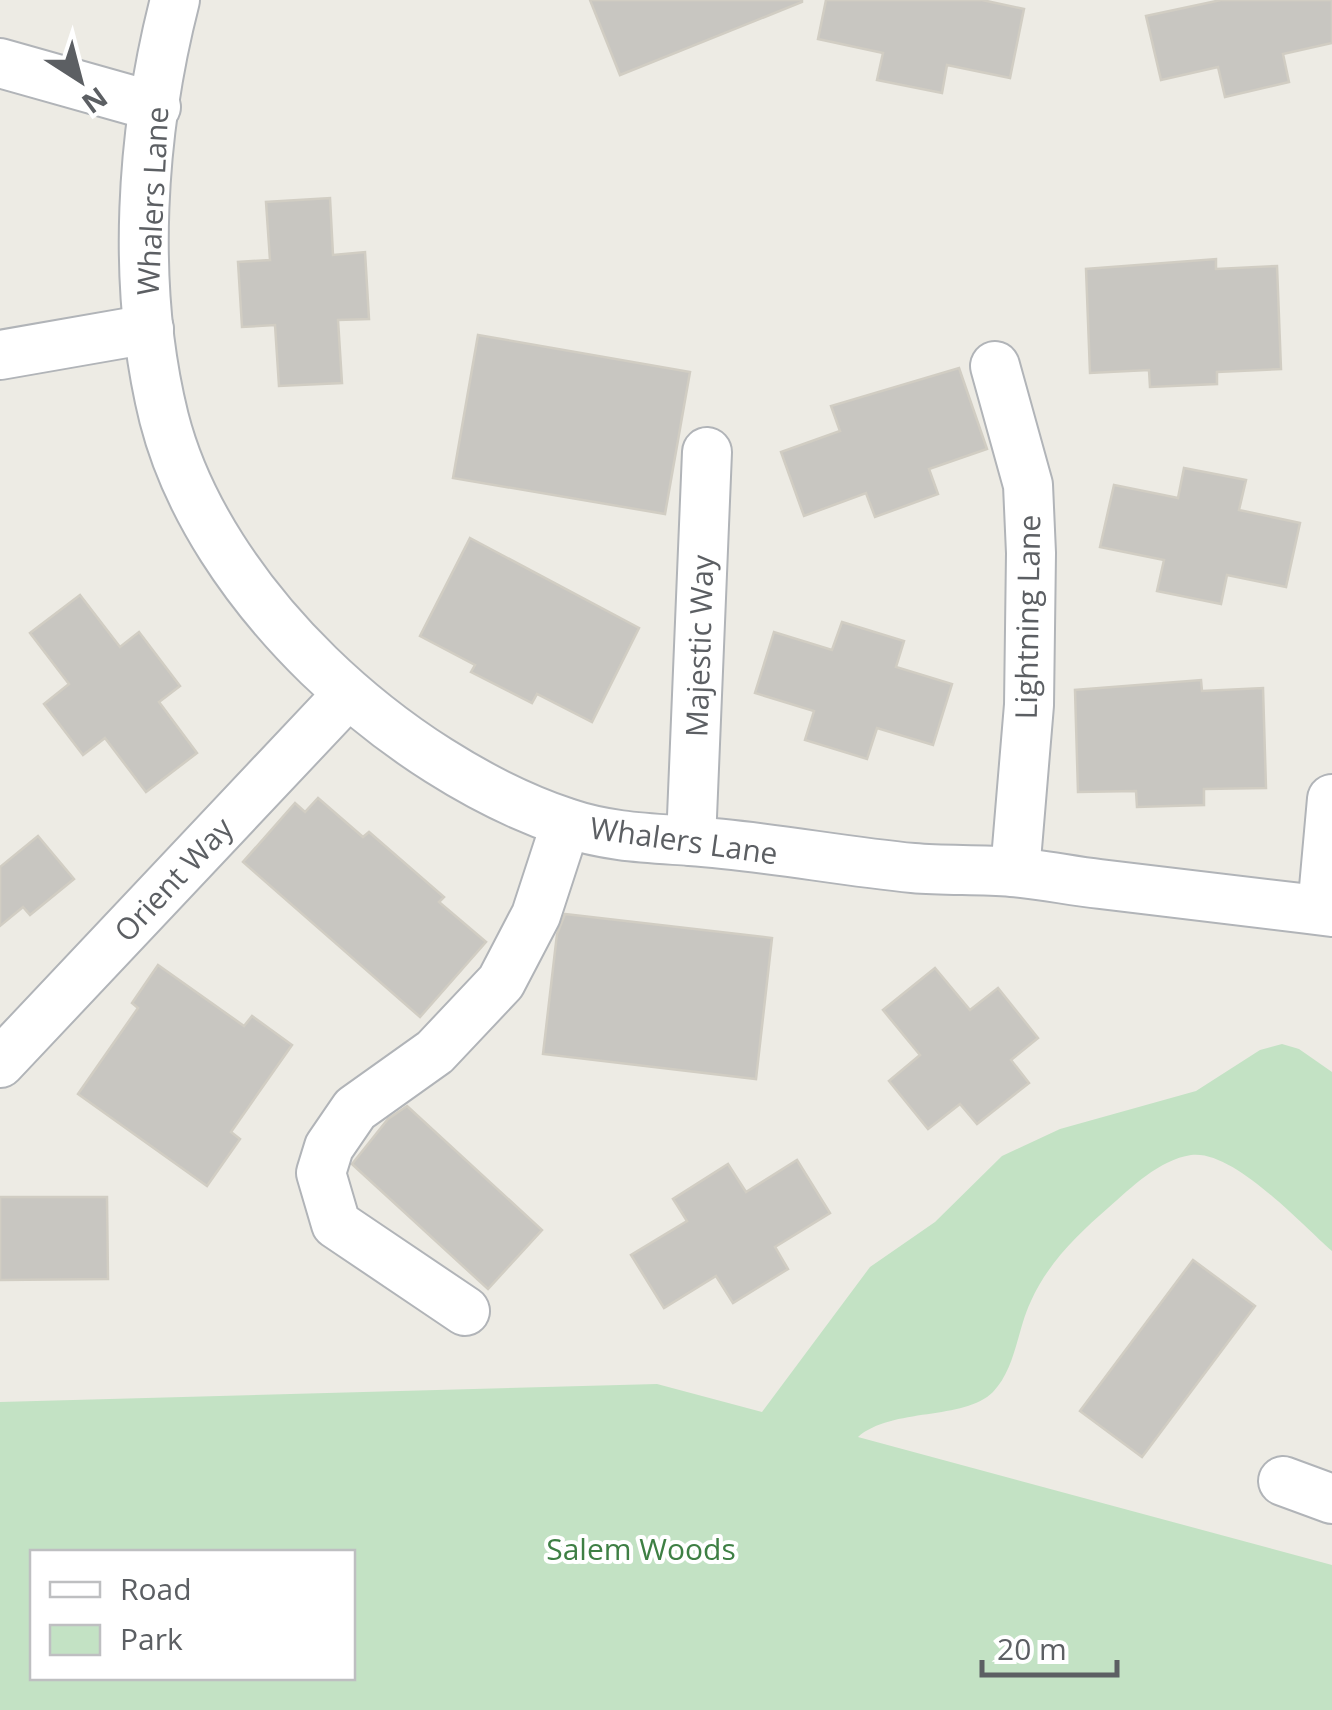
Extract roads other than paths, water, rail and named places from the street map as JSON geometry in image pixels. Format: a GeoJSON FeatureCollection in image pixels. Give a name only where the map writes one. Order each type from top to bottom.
{"type":"FeatureCollection","features":[{"type":"Feature","properties":{"kind":"street","name":"Whalers Lane"},"geometry":{"type":"LineString","coordinates":[[175,0],[147,184],[149,328],[164,420],[200,514],[266,607],[347,695],[444,767],[566,823],[641,840],[691,841],[918,869],[1015,872],[1327,911]]}},
{"type":"Feature","properties":{"kind":"street"},"geometry":{"type":"LineString","coordinates":[[0,63],[156,107]]}},
{"type":"Feature","properties":{"kind":"street"},"geometry":{"type":"LineString","coordinates":[[0,355],[149,328]]}},
{"type":"Feature","properties":{"kind":"street","name":"Lightning Lane"},"geometry":{"type":"LineString","coordinates":[[995,366],[1028,485],[1031,553],[1029,705],[1015,872]]}},
{"type":"Feature","properties":{"kind":"street","name":"Majestic Way"},"geometry":{"type":"LineString","coordinates":[[691,841],[707,452]]}},
{"type":"Feature","properties":{"kind":"street","name":"Orient Way"},"geometry":{"type":"LineString","coordinates":[[0,1063],[347,695]]}},
{"type":"Feature","properties":{"kind":"street"},"geometry":{"type":"LineString","coordinates":[[1327,911],[1332,799]]}},
{"type":"Feature","properties":{"kind":"street"},"geometry":{"type":"LineString","coordinates":[[465,1311],[336,1224],[321,1173],[329,1146],[355,1109],[436,1052],[501,982],[536,915],[566,823]]}},
{"type":"Feature","properties":{"kind":"street"},"geometry":{"type":"LineString","coordinates":[[1283,1481],[1332,1499]]}},
{"type":"Feature","properties":{"kind":"park label","name":"Salem Woods"},"geometry":{"type":"Point","coordinates":[641,1548]}}]}
